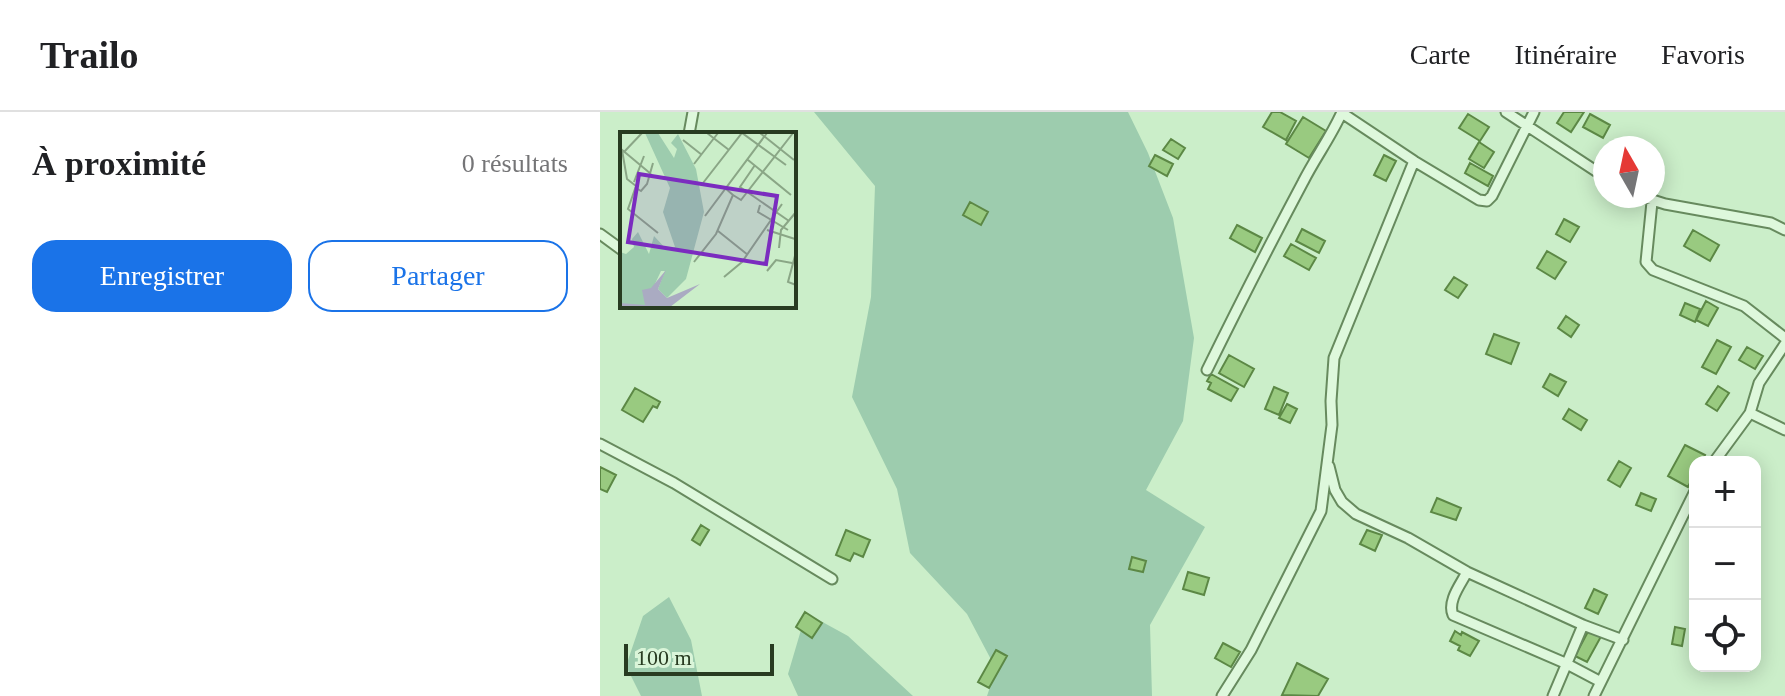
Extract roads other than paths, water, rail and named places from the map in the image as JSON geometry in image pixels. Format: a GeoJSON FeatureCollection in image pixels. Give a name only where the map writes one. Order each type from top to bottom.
{"type":"FeatureCollection","features":[{"type":"Feature","properties":{"kind":"street"},"geometry":{"type":"LineString","coordinates":[[689,132],[693,112]]}},
{"type":"Feature","properties":{"kind":"street"},"geometry":{"type":"LineString","coordinates":[[1207,370],[1305,177],[1342,112],[1414,161],[1479,200],[1487,201],[1534,112]]}},
{"type":"Feature","properties":{"kind":"street"},"geometry":{"type":"LineString","coordinates":[[1506,112],[1593,169]]}},
{"type":"Feature","properties":{"kind":"street"},"geometry":{"type":"LineString","coordinates":[[1222,696],[1251,650],[1321,511],[1332,425],[1334,358],[1414,161]]}},
{"type":"Feature","properties":{"kind":"street"},"geometry":{"type":"LineString","coordinates":[[1665,204],[1771,223],[1785,230]]}},
{"type":"Feature","properties":{"kind":"street"},"geometry":{"type":"LineString","coordinates":[[1651,208],[1646,262],[1653,270],[1744,306],[1785,341],[1759,383],[1750,413],[1718,456]]}},
{"type":"Feature","properties":{"kind":"street"},"geometry":{"type":"LineString","coordinates":[[600,234],[620,249]]}},
{"type":"Feature","properties":{"kind":"street"},"geometry":{"type":"LineString","coordinates":[[1750,413],[1785,430]]}},
{"type":"Feature","properties":{"kind":"street"},"geometry":{"type":"LineString","coordinates":[[600,444],[674,483],[832,579]]}},
{"type":"Feature","properties":{"kind":"street"},"geometry":{"type":"LineString","coordinates":[[1327,458],[1335,490],[1342,502],[1356,514],[1408,538],[1467,572],[1623,640]]}},
{"type":"Feature","properties":{"kind":"street"},"geometry":{"type":"LineString","coordinates":[[1594,696],[1689,503]]}},
{"type":"Feature","properties":{"kind":"street"},"geometry":{"type":"LineString","coordinates":[[1467,572],[1451,603],[1453,615],[1565,663],[1601,682]]}},
{"type":"Feature","properties":{"kind":"street"},"geometry":{"type":"LineString","coordinates":[[1553,696],[1583,625]]}}]}
